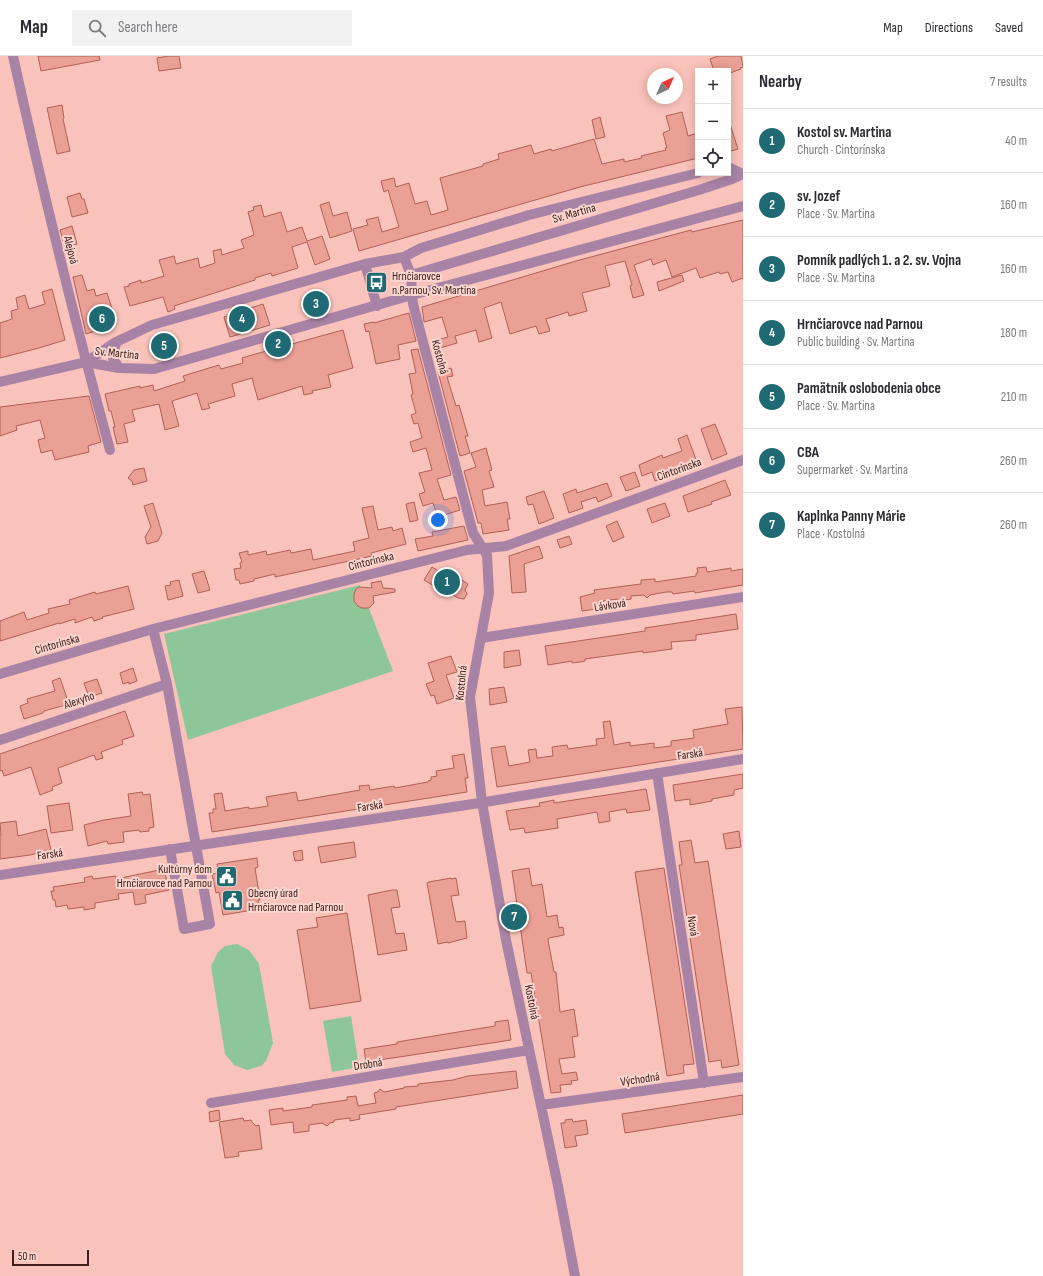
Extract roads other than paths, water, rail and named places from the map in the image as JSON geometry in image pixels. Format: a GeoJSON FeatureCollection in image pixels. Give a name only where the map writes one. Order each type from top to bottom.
{"type":"FeatureCollection","features":[{"type":"Feature","properties":{"kind":"street","name":"Alejová"},"geometry":{"type":"LineString","coordinates":[[13,56],[32,144],[71,305],[110,450]]}},
{"type":"Feature","properties":{"kind":"street","name":"Sv. Martina"},"geometry":{"type":"LineString","coordinates":[[731,168],[743,174]]}},
{"type":"Feature","properties":{"kind":"street","name":"Sv. Martina"},"geometry":{"type":"LineString","coordinates":[[0,382],[86,362],[116,342],[152,326],[366,264],[404,257],[421,248],[529,215],[695,173]]}},
{"type":"Feature","properties":{"kind":"street","name":"Sv. Martina"},"geometry":{"type":"LineString","coordinates":[[411,275],[699,190],[743,174]]}},
{"type":"Feature","properties":{"kind":"street","name":"Sv. Martina"},"geometry":{"type":"LineString","coordinates":[[86,362],[119,368],[154,369],[412,295],[743,206]]}},
{"type":"Feature","properties":{"kind":"street"},"geometry":{"type":"LineString","coordinates":[[404,257],[411,275],[412,295]]}},
{"type":"Feature","properties":{"kind":"street"},"geometry":{"type":"LineString","coordinates":[[366,264],[377,306]]}},
{"type":"Feature","properties":{"kind":"street","name":"Kostolná"},"geometry":{"type":"LineString","coordinates":[[412,295],[413,304],[473,533],[487,555],[489,592],[470,697],[482,802],[506,940],[541,1105],[574,1276]]}},
{"type":"Feature","properties":{"kind":"street"},"geometry":{"type":"LineString","coordinates":[[116,342],[113,358],[119,368]]}},
{"type":"Feature","properties":{"kind":"street","name":"Cintorínska"},"geometry":{"type":"LineString","coordinates":[[0,674],[153,630],[459,552],[506,546],[743,460]]}},
{"type":"Feature","properties":{"kind":"street","name":"Lávková"},"geometry":{"type":"LineString","coordinates":[[481,638],[743,597]]}},
{"type":"Feature","properties":{"kind":"street"},"geometry":{"type":"LineString","coordinates":[[153,630],[167,684],[210,924],[184,929],[170,849]]}},
{"type":"Feature","properties":{"kind":"street","name":"Alexyho"},"geometry":{"type":"LineString","coordinates":[[0,740],[167,684]]}},
{"type":"Feature","properties":{"kind":"street","name":"Farská"},"geometry":{"type":"LineString","coordinates":[[0,875],[482,802],[743,759]]}},
{"type":"Feature","properties":{"kind":"street","name":"Nová"},"geometry":{"type":"LineString","coordinates":[[657,773],[704,1083]]}},
{"type":"Feature","properties":{"kind":"street","name":"Drobná"},"geometry":{"type":"LineString","coordinates":[[212,1103],[529,1050]]}},
{"type":"Feature","properties":{"kind":"street","name":"Východná"},"geometry":{"type":"LineString","coordinates":[[541,1105],[743,1077]]}},
{"type":"Feature","properties":{"kind":"place","name":"Hrnčiarovce n.Parnou, Sv. Martina"},"geometry":{"type":"Point","coordinates":[377,283]}},
{"type":"Feature","properties":{"kind":"place","name":"Pomník padlých 1. a 2. sv. Vojna"},"geometry":{"type":"Point","coordinates":[316,304]}},
{"type":"Feature","properties":{"kind":"place","name":"CBA"},"geometry":{"type":"Point","coordinates":[102,319]}},
{"type":"Feature","properties":{"kind":"place","name":"Hrnčiarovce nad Parnou"},"geometry":{"type":"Point","coordinates":[242,319]}},
{"type":"Feature","properties":{"kind":"place","name":"sv. Jozef"},"geometry":{"type":"Point","coordinates":[278,344]}},
{"type":"Feature","properties":{"kind":"place","name":"Pamätník oslobodenia obce"},"geometry":{"type":"Point","coordinates":[164,346]}},
{"type":"Feature","properties":{"kind":"place","name":"Kostol sv. Martina"},"geometry":{"type":"Point","coordinates":[447,582]}},
{"type":"Feature","properties":{"kind":"place","name":"Kultúrny dom Hrnčiarovce nad Parnou"},"geometry":{"type":"Point","coordinates":[227,876]}},
{"type":"Feature","properties":{"kind":"place","name":"Obecný úrad Hrnčiarovce nad Parnou"},"geometry":{"type":"Point","coordinates":[233,900]}},
{"type":"Feature","properties":{"kind":"place","name":"Kaplnka Panny Márie"},"geometry":{"type":"Point","coordinates":[514,917]}}]}
